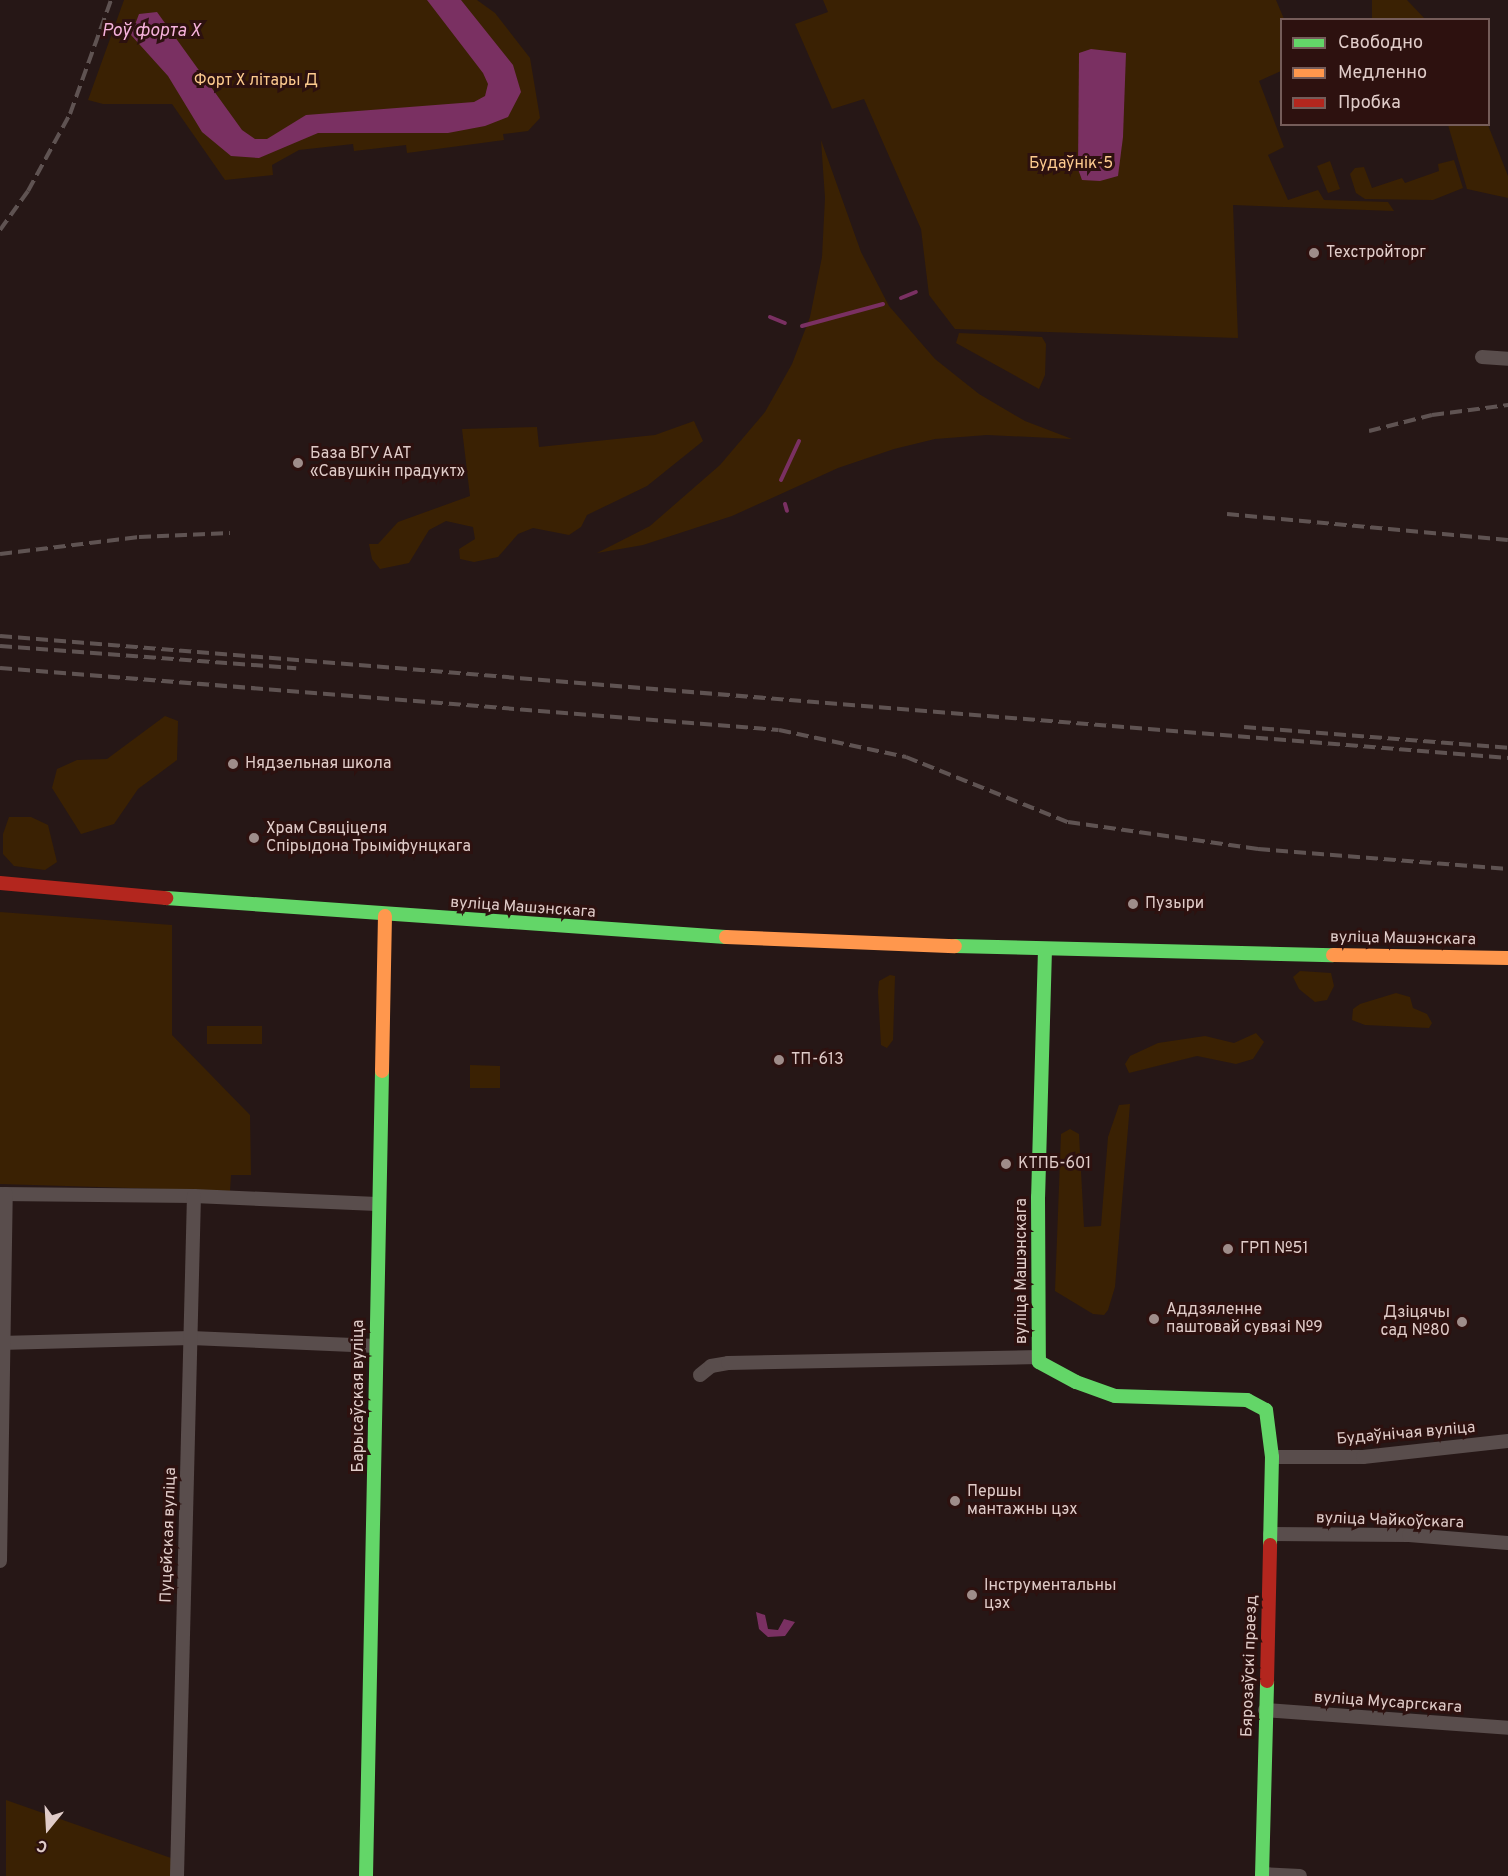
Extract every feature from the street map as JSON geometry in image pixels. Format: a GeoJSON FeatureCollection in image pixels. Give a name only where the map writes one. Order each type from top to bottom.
{"type":"FeatureCollection","features":[{"type":"Feature","properties":{"kind":"street"},"geometry":{"type":"LineString","coordinates":[[1482,357],[1508,359]]}},
{"type":"Feature","properties":{"kind":"street","name":"вуліца Машэнскага"},"geometry":{"type":"LineString","coordinates":[[0,883],[385,916],[697,936],[1045,949],[1508,958]]}},
{"type":"Feature","properties":{"kind":"street","name":"Барысаўская вуліца"},"geometry":{"type":"LineString","coordinates":[[366,1876],[377,1204],[385,916]]}},
{"type":"Feature","properties":{"kind":"street","name":"вуліца Машэнскага"},"geometry":{"type":"LineString","coordinates":[[700,1375],[711,1366],[728,1363],[1039,1357],[1038,1197],[1045,949]]}},
{"type":"Feature","properties":{"kind":"street"},"geometry":{"type":"LineString","coordinates":[[0,1561],[3,1194],[194,1196],[377,1204]]}},
{"type":"Feature","properties":{"kind":"street","name":"Пуцейская вуліца"},"geometry":{"type":"LineString","coordinates":[[177,1876],[194,1196]]}},
{"type":"Feature","properties":{"kind":"street"},"geometry":{"type":"LineString","coordinates":[[1,1343],[191,1338],[376,1346]]}},
{"type":"Feature","properties":{"kind":"street"},"geometry":{"type":"LineString","coordinates":[[1039,1357],[1039,1362],[1077,1382],[1115,1396],[1247,1400],[1258,1404],[1266,1410],[1272,1457]]}},
{"type":"Feature","properties":{"kind":"street","name":"Будаўнічая вуліца"},"geometry":{"type":"LineString","coordinates":[[1272,1457],[1363,1457],[1508,1441]]}},
{"type":"Feature","properties":{"kind":"street","name":"Бярозаўскі праезд"},"geometry":{"type":"LineString","coordinates":[[1262,1875],[1272,1457]]}},
{"type":"Feature","properties":{"kind":"street","name":"вуліца Чайкоўскага"},"geometry":{"type":"LineString","coordinates":[[1270,1534],[1408,1535],[1508,1543]]}},
{"type":"Feature","properties":{"kind":"street","name":"вуліца Мусаргскага"},"geometry":{"type":"LineString","coordinates":[[1265,1710],[1508,1728]]}},
{"type":"Feature","properties":{"kind":"street"},"geometry":{"type":"LineString","coordinates":[[1262,1875],[1300,1876]]}},
{"type":"Feature","properties":{"kind":"green space","name":"Форт X літары Д"},"geometry":{"type":"Polygon","coordinates":[[[124,0],[477,0],[495,13],[530,58],[540,118],[528,131],[503,134],[504,140],[407,153],[406,145],[354,151],[353,144],[299,150],[272,165],[273,175],[225,180],[172,104],[103,104],[88,100],[124,0]]]}},
{"type":"Feature","properties":{"kind":"green space","name":"Будаўнік-5"},"geometry":{"type":"Polygon","coordinates":[[[823,0],[1276,0],[1284,18],[1280,18],[1280,71],[1259,81],[1284,147],[1268,155],[1288,200],[1318,190],[1324,200],[1388,202],[1394,211],[1233,205],[1238,338],[955,329],[929,295],[921,229],[864,99],[832,109],[795,24],[828,12],[823,0]]]}},
{"type":"Feature","properties":{"kind":"green space"},"geometry":{"type":"Polygon","coordinates":[[[1372,0],[1407,0],[1424,18],[1372,18],[1372,0]]]}},
{"type":"Feature","properties":{"kind":"green space"},"geometry":{"type":"Polygon","coordinates":[[[1448,126],[1488,126],[1508,176],[1508,198],[1467,189],[1448,126]]]}},
{"type":"Feature","properties":{"kind":"green space"},"geometry":{"type":"Polygon","coordinates":[[[821,140],[861,252],[889,306],[935,359],[979,394],[1025,421],[1072,439],[987,435],[935,439],[894,449],[838,468],[732,516],[643,545],[597,553],[650,526],[720,465],[765,412],[792,364],[810,317],[822,257],[825,198],[821,140]]]}},
{"type":"Feature","properties":{"kind":"green space"},"geometry":{"type":"Polygon","coordinates":[[[1454,160],[1463,188],[1433,200],[1365,199],[1356,193],[1350,174],[1355,168],[1364,167],[1372,188],[1402,178],[1405,183],[1439,171],[1438,164],[1454,160]]]}},
{"type":"Feature","properties":{"kind":"green space"},"geometry":{"type":"Polygon","coordinates":[[[1330,161],[1340,189],[1328,193],[1317,166],[1330,161]]]}},
{"type":"Feature","properties":{"kind":"green space"},"geometry":{"type":"Polygon","coordinates":[[[959,333],[1042,337],[1046,344],[1045,375],[1039,389],[956,343],[959,333]]]}},
{"type":"Feature","properties":{"kind":"green space"},"geometry":{"type":"Polygon","coordinates":[[[694,421],[703,441],[647,486],[587,515],[581,527],[569,535],[533,528],[518,534],[498,557],[474,562],[460,559],[459,549],[475,539],[473,527],[446,521],[429,530],[409,563],[380,569],[372,559],[369,544],[378,544],[398,522],[470,496],[462,429],[537,427],[539,447],[655,435],[694,421]]]}},
{"type":"Feature","properties":{"kind":"green space"},"geometry":{"type":"Polygon","coordinates":[[[165,716],[178,721],[177,760],[138,789],[114,824],[81,834],[52,788],[57,769],[77,760],[107,759],[165,716]]]}},
{"type":"Feature","properties":{"kind":"green space"},"geometry":{"type":"Polygon","coordinates":[[[9,817],[31,817],[48,825],[57,862],[45,870],[14,866],[3,854],[3,834],[9,817]]]}},
{"type":"Feature","properties":{"kind":"green space"},"geometry":{"type":"Polygon","coordinates":[[[0,912],[172,925],[172,1035],[250,1115],[251,1175],[231,1175],[230,1191],[0,1184],[0,912]]]}},
{"type":"Feature","properties":{"kind":"green space"},"geometry":{"type":"Polygon","coordinates":[[[1300,971],[1331,973],[1334,986],[1327,1000],[1315,1002],[1299,989],[1293,977],[1300,971]]]}},
{"type":"Feature","properties":{"kind":"green space"},"geometry":{"type":"Polygon","coordinates":[[[890,975],[895,976],[893,1040],[887,1048],[881,1045],[878,992],[879,981],[890,975]]]}},
{"type":"Feature","properties":{"kind":"green space"},"geometry":{"type":"Polygon","coordinates":[[[1396,993],[1410,997],[1413,1008],[1427,1014],[1432,1023],[1429,1028],[1365,1025],[1352,1020],[1353,1009],[1360,1004],[1396,993]]]}},
{"type":"Feature","properties":{"kind":"green space"},"geometry":{"type":"Polygon","coordinates":[[[207,1026],[262,1026],[262,1044],[207,1044],[207,1026]]]}},
{"type":"Feature","properties":{"kind":"green space"},"geometry":{"type":"Polygon","coordinates":[[[1256,1033],[1264,1042],[1253,1059],[1236,1064],[1197,1056],[1129,1073],[1125,1064],[1130,1056],[1158,1043],[1205,1036],[1234,1043],[1256,1033]]]}},
{"type":"Feature","properties":{"kind":"green space"},"geometry":{"type":"Polygon","coordinates":[[[470,1065],[500,1066],[500,1088],[470,1088],[470,1065]]]}},
{"type":"Feature","properties":{"kind":"green space"},"geometry":{"type":"Polygon","coordinates":[[[1130,1104],[1115,1287],[1108,1310],[1104,1315],[1093,1314],[1055,1291],[1061,1134],[1070,1129],[1079,1134],[1084,1227],[1101,1226],[1108,1137],[1119,1105],[1130,1104]]]}},
{"type":"Feature","properties":{"kind":"green space"},"geometry":{"type":"Polygon","coordinates":[[[6,1800],[171,1858],[171,1876],[6,1876],[6,1800]]]}},
{"type":"Feature","properties":{"kind":"water","name":"Роў форта Х"},"geometry":{"type":"Polygon","coordinates":[[[427,0],[461,0],[513,65],[521,92],[508,117],[485,126],[448,133],[318,133],[259,158],[231,156],[202,132],[168,76],[131,35],[139,14],[157,12],[242,130],[255,139],[267,139],[306,115],[474,102],[485,96],[488,84],[483,73],[427,0]]]}},
{"type":"Feature","properties":{"kind":"water"},"geometry":{"type":"Polygon","coordinates":[[[1091,49],[1126,53],[1123,137],[1118,176],[1100,181],[1082,180],[1078,169],[1079,53],[1091,49]]]}},
{"type":"Feature","properties":{"kind":"water"},"geometry":{"type":"Polygon","coordinates":[[[756,1612],[765,1615],[768,1629],[778,1630],[784,1619],[795,1622],[785,1636],[768,1637],[759,1629],[756,1612]]]}},
{"type":"Feature","properties":{"kind":"waterway"},"geometry":{"type":"LineString","coordinates":[[901,298],[916,292]]}},
{"type":"Feature","properties":{"kind":"waterway"},"geometry":{"type":"LineString","coordinates":[[802,326],[883,304]]}},
{"type":"Feature","properties":{"kind":"waterway"},"geometry":{"type":"LineString","coordinates":[[770,317],[785,323]]}},
{"type":"Feature","properties":{"kind":"waterway"},"geometry":{"type":"LineString","coordinates":[[781,480],[799,441]]}},
{"type":"Feature","properties":{"kind":"waterway"},"geometry":{"type":"LineString","coordinates":[[785,504],[787,511]]}},
{"type":"Feature","properties":{"kind":"railway"},"geometry":{"type":"LineString","coordinates":[[0,230],[28,191],[70,114],[111,0]]}},
{"type":"Feature","properties":{"kind":"railway"},"geometry":{"type":"LineString","coordinates":[[1369,431],[1432,415],[1508,405]]}},
{"type":"Feature","properties":{"kind":"railway"},"geometry":{"type":"LineString","coordinates":[[1227,514],[1508,540]]}},
{"type":"Feature","properties":{"kind":"railway"},"geometry":{"type":"LineString","coordinates":[[0,554],[139,537],[230,533]]}},
{"type":"Feature","properties":{"kind":"railway"},"geometry":{"type":"LineString","coordinates":[[0,636],[1508,758]]}},
{"type":"Feature","properties":{"kind":"railway"},"geometry":{"type":"LineString","coordinates":[[0,646],[296,668]]}},
{"type":"Feature","properties":{"kind":"railway"},"geometry":{"type":"LineString","coordinates":[[0,668],[779,730],[906,757],[1068,822],[1258,849],[1508,869]]}},
{"type":"Feature","properties":{"kind":"railway"},"geometry":{"type":"LineString","coordinates":[[1244,727],[1508,748]]}},
{"type":"Feature","properties":{"kind":"traffic: fast"},"geometry":{"type":"LineString","coordinates":[[166,898],[726,937]]}},
{"type":"Feature","properties":{"kind":"traffic: fast"},"geometry":{"type":"LineString","coordinates":[[955,946],[1333,955]]}},
{"type":"Feature","properties":{"kind":"traffic: fast"},"geometry":{"type":"LineString","coordinates":[[1045,949],[1038,1197],[1039,1362],[1076,1382],[1115,1396],[1247,1400],[1266,1410],[1272,1457],[1270,1545]]}},
{"type":"Feature","properties":{"kind":"traffic: fast"},"geometry":{"type":"LineString","coordinates":[[366,1876],[382,1071]]}},
{"type":"Feature","properties":{"kind":"traffic: fast"},"geometry":{"type":"LineString","coordinates":[[1262,1876],[1267,1681]]}},
{"type":"Feature","properties":{"kind":"traffic: slow"},"geometry":{"type":"LineString","coordinates":[[382,1071],[385,916]]}},
{"type":"Feature","properties":{"kind":"traffic: slow"},"geometry":{"type":"LineString","coordinates":[[726,937],[955,946]]}},
{"type":"Feature","properties":{"kind":"traffic: slow"},"geometry":{"type":"LineString","coordinates":[[1333,955],[1508,958]]}},
{"type":"Feature","properties":{"kind":"traffic: jam"},"geometry":{"type":"LineString","coordinates":[[0,883],[166,898]]}},
{"type":"Feature","properties":{"kind":"traffic: jam"},"geometry":{"type":"LineString","coordinates":[[1267,1681],[1270,1545]]}},
{"type":"Feature","properties":{"kind":"place","name":"Техстройторг"},"geometry":{"type":"Point","coordinates":[1314,253]}},
{"type":"Feature","properties":{"kind":"place","name":"База ВГУ ААТ «Савушкін прадукт»"},"geometry":{"type":"Point","coordinates":[298,463]}},
{"type":"Feature","properties":{"kind":"place","name":"Нядзельная школа"},"geometry":{"type":"Point","coordinates":[233,764]}},
{"type":"Feature","properties":{"kind":"place","name":"Храм Свяціцеля Спірыдона Трыміфунцкага"},"geometry":{"type":"Point","coordinates":[254,838]}},
{"type":"Feature","properties":{"kind":"place","name":"Пузыри"},"geometry":{"type":"Point","coordinates":[1133,904]}},
{"type":"Feature","properties":{"kind":"place","name":"ТП-613"},"geometry":{"type":"Point","coordinates":[779,1060]}},
{"type":"Feature","properties":{"kind":"place","name":"КТПБ-601"},"geometry":{"type":"Point","coordinates":[1006,1164]}},
{"type":"Feature","properties":{"kind":"place","name":"ГРП №51"},"geometry":{"type":"Point","coordinates":[1228,1249]}},
{"type":"Feature","properties":{"kind":"place","name":"Аддзяленне паштовай сувязі №9"},"geometry":{"type":"Point","coordinates":[1154,1319]}},
{"type":"Feature","properties":{"kind":"place","name":"Дзіцячы сад №80"},"geometry":{"type":"Point","coordinates":[1462,1322]}},
{"type":"Feature","properties":{"kind":"place","name":"Першы мантажны цэх"},"geometry":{"type":"Point","coordinates":[955,1501]}},
{"type":"Feature","properties":{"kind":"place","name":"Інструментальны цэх"},"geometry":{"type":"Point","coordinates":[972,1595]}}]}
